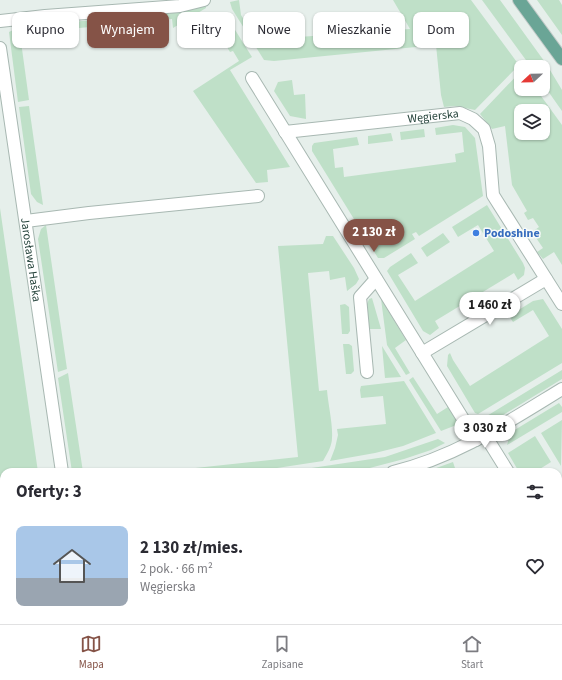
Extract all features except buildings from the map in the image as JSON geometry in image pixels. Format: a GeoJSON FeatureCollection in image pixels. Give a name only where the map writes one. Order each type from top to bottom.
{"type":"FeatureCollection","features":[{"type":"Feature","properties":{"kind":"main road"},"geometry":{"type":"LineString","coordinates":[[519,0],[562,59]]}},
{"type":"Feature","properties":{"kind":"street"},"geometry":{"type":"LineString","coordinates":[[0,21],[45,16],[180,6],[204,0]]}},
{"type":"Feature","properties":{"kind":"street","name":"Jarosława Haška"},"geometry":{"type":"LineString","coordinates":[[0,48],[61,468]]}},
{"type":"Feature","properties":{"kind":"street"},"geometry":{"type":"LineString","coordinates":[[252,78],[422,353],[481,438],[505,468]]}},
{"type":"Feature","properties":{"kind":"street","name":"Węgierska"},"geometry":{"type":"LineString","coordinates":[[285,132],[460,113],[473,119],[484,130],[489,146],[493,195],[562,304]]}},
{"type":"Feature","properties":{"kind":"street"},"geometry":{"type":"LineString","coordinates":[[26,221],[104,211],[258,196]]}},
{"type":"Feature","properties":{"kind":"street"},"geometry":{"type":"LineString","coordinates":[[367,372],[360,297],[376,279]]}},
{"type":"Feature","properties":{"kind":"street"},"geometry":{"type":"LineString","coordinates":[[422,353],[546,279]]}},
{"type":"Feature","properties":{"kind":"street"},"geometry":{"type":"LineString","coordinates":[[410,468],[454,452],[481,438],[562,389]]}},
{"type":"Feature","properties":{"kind":"green space"},"geometry":{"type":"Polygon","coordinates":[[[239,0],[241,15],[243,18],[243,27],[232,9],[230,2],[239,0]]]}},
{"type":"Feature","properties":{"kind":"green space"},"geometry":{"type":"Polygon","coordinates":[[[393,0],[471,0],[515,60],[514,60],[514,70],[475,110],[455,106],[444,107],[441,95],[436,48],[469,48],[469,12],[413,12],[413,47],[274,61],[264,60],[256,48],[305,48],[305,37],[313,36],[313,48],[405,48],[405,29],[410,29],[405,20],[405,12],[400,12],[393,0]]]}},
{"type":"Feature","properties":{"kind":"green space"},"geometry":{"type":"Polygon","coordinates":[[[482,0],[500,0],[543,60],[526,60],[482,0]]]}},
{"type":"Feature","properties":{"kind":"green space"},"geometry":{"type":"Polygon","coordinates":[[[537,0],[559,0],[562,5],[562,35],[537,0]]]}},
{"type":"Feature","properties":{"kind":"green space"},"geometry":{"type":"Polygon","coordinates":[[[206,6],[206,8],[199,12],[177,12],[177,26],[173,28],[172,19],[169,19],[170,13],[206,6]]]}},
{"type":"Feature","properties":{"kind":"green space"},"geometry":{"type":"Polygon","coordinates":[[[79,21],[87,21],[87,27],[79,28],[79,21]]]}},
{"type":"Feature","properties":{"kind":"green space"},"geometry":{"type":"Polygon","coordinates":[[[12,30],[12,48],[22,48],[29,100],[18,102],[9,32],[12,30]]]}},
{"type":"Feature","properties":{"kind":"green space"},"geometry":{"type":"Polygon","coordinates":[[[235,30],[243,43],[243,48],[246,48],[252,57],[230,70],[290,167],[267,170],[268,182],[256,183],[193,91],[239,61],[233,51],[230,52],[228,48],[235,48],[235,30]]]}},
{"type":"Feature","properties":{"kind":"green space"},"geometry":{"type":"Polygon","coordinates":[[[550,70],[562,90],[562,111],[550,94],[550,70]]]}},
{"type":"Feature","properties":{"kind":"green space"},"geometry":{"type":"Polygon","coordinates":[[[514,78],[514,96],[541,96],[547,104],[514,104],[514,140],[550,140],[550,108],[562,125],[562,265],[554,252],[543,259],[537,252],[543,248],[532,232],[539,227],[533,218],[528,220],[524,213],[527,211],[512,185],[505,126],[492,129],[480,114],[514,78]]]}},
{"type":"Feature","properties":{"kind":"green space"},"geometry":{"type":"Polygon","coordinates":[[[292,80],[294,95],[305,94],[306,119],[290,116],[274,91],[278,82],[292,80]]]}},
{"type":"Feature","properties":{"kind":"green space"},"geometry":{"type":"Polygon","coordinates":[[[29,106],[43,205],[37,202],[31,194],[19,107],[29,106]]]}},
{"type":"Feature","properties":{"kind":"green space"},"geometry":{"type":"Polygon","coordinates":[[[453,125],[465,127],[475,138],[483,196],[419,236],[416,232],[412,234],[415,239],[384,258],[378,258],[312,151],[312,146],[314,143],[357,137],[359,145],[333,149],[335,168],[343,167],[344,177],[456,162],[455,154],[464,152],[462,132],[436,135],[435,128],[453,125]]]}},
{"type":"Feature","properties":{"kind":"green space"},"geometry":{"type":"Polygon","coordinates":[[[424,129],[425,137],[401,140],[400,132],[424,129]]]}},
{"type":"Feature","properties":{"kind":"green space"},"geometry":{"type":"Polygon","coordinates":[[[391,133],[393,141],[368,144],[368,136],[391,133]]]}},
{"type":"Feature","properties":{"kind":"green space"},"geometry":{"type":"Polygon","coordinates":[[[487,205],[523,263],[525,268],[524,275],[518,280],[514,273],[435,321],[439,328],[430,335],[423,331],[387,271],[390,267],[411,253],[418,263],[398,275],[415,301],[494,251],[478,225],[458,237],[452,227],[487,205]]]}},
{"type":"Feature","properties":{"kind":"green space"},"geometry":{"type":"Polygon","coordinates":[[[0,208],[37,468],[0,468],[0,208]]]}},
{"type":"Feature","properties":{"kind":"green space"},"geometry":{"type":"Polygon","coordinates":[[[46,225],[67,369],[58,372],[38,239],[41,229],[46,225]]]}},
{"type":"Feature","properties":{"kind":"green space"},"geometry":{"type":"Polygon","coordinates":[[[443,233],[450,242],[427,257],[421,248],[443,233]]]}},
{"type":"Feature","properties":{"kind":"green space"},"geometry":{"type":"Polygon","coordinates":[[[326,236],[333,236],[354,268],[359,279],[356,284],[347,291],[345,277],[330,280],[329,271],[308,273],[319,391],[327,390],[332,427],[331,444],[323,461],[277,468],[195,468],[298,457],[278,246],[323,244],[326,236]]]}},
{"type":"Feature","properties":{"kind":"green space"},"geometry":{"type":"Polygon","coordinates":[[[372,298],[381,329],[369,329],[367,304],[369,299],[372,298]]]}},
{"type":"Feature","properties":{"kind":"green space"},"geometry":{"type":"Polygon","coordinates":[[[381,299],[406,340],[395,348],[410,373],[406,375],[387,345],[381,299]]]}},
{"type":"Feature","properties":{"kind":"green space"},"geometry":{"type":"Polygon","coordinates":[[[543,299],[562,329],[562,363],[478,414],[475,413],[447,366],[448,355],[450,353],[470,386],[549,336],[533,310],[513,322],[509,316],[533,301],[543,299]]]}},
{"type":"Feature","properties":{"kind":"green space"},"geometry":{"type":"Polygon","coordinates":[[[345,304],[349,307],[350,331],[348,334],[342,334],[340,305],[345,304]]]}},
{"type":"Feature","properties":{"kind":"green space"},"geometry":{"type":"Polygon","coordinates":[[[343,344],[349,344],[352,346],[354,371],[351,374],[346,374],[343,344]]]}},
{"type":"Feature","properties":{"kind":"green space"},"geometry":{"type":"Polygon","coordinates":[[[382,346],[401,377],[385,378],[382,346]]]}},
{"type":"Feature","properties":{"kind":"green space"},"geometry":{"type":"Polygon","coordinates":[[[562,370],[562,379],[495,420],[484,423],[477,422],[562,370]]]}},
{"type":"Feature","properties":{"kind":"green space"},"geometry":{"type":"Polygon","coordinates":[[[68,373],[82,468],[71,468],[58,378],[68,373]]]}},
{"type":"Feature","properties":{"kind":"green space"},"geometry":{"type":"Polygon","coordinates":[[[413,377],[437,414],[448,407],[459,424],[441,431],[409,380],[413,377]]]}},
{"type":"Feature","properties":{"kind":"green space"},"geometry":{"type":"Polygon","coordinates":[[[404,381],[436,433],[403,446],[375,453],[330,461],[338,435],[337,429],[386,424],[383,396],[361,398],[361,386],[404,381]]]}},
{"type":"Feature","properties":{"kind":"green space"},"geometry":{"type":"Polygon","coordinates":[[[559,403],[562,407],[562,412],[507,445],[513,431],[559,403]]]}},
{"type":"Feature","properties":{"kind":"green space"},"geometry":{"type":"Polygon","coordinates":[[[562,420],[561,466],[541,433],[562,420]]]}},
{"type":"Feature","properties":{"kind":"green space"},"geometry":{"type":"Polygon","coordinates":[[[535,436],[551,462],[541,468],[517,468],[508,453],[535,436]]]}},
{"type":"Feature","properties":{"kind":"green space"},"geometry":{"type":"Polygon","coordinates":[[[438,439],[445,443],[431,450],[404,459],[370,468],[312,468],[385,457],[438,439]]]}},
{"type":"Feature","properties":{"kind":"green space"},"geometry":{"type":"Polygon","coordinates":[[[453,462],[455,468],[436,468],[453,462]]]}},
{"type":"Feature","properties":{"kind":"place","name":"Podoshine"},"geometry":{"type":"Point","coordinates":[476,233]}}]}
